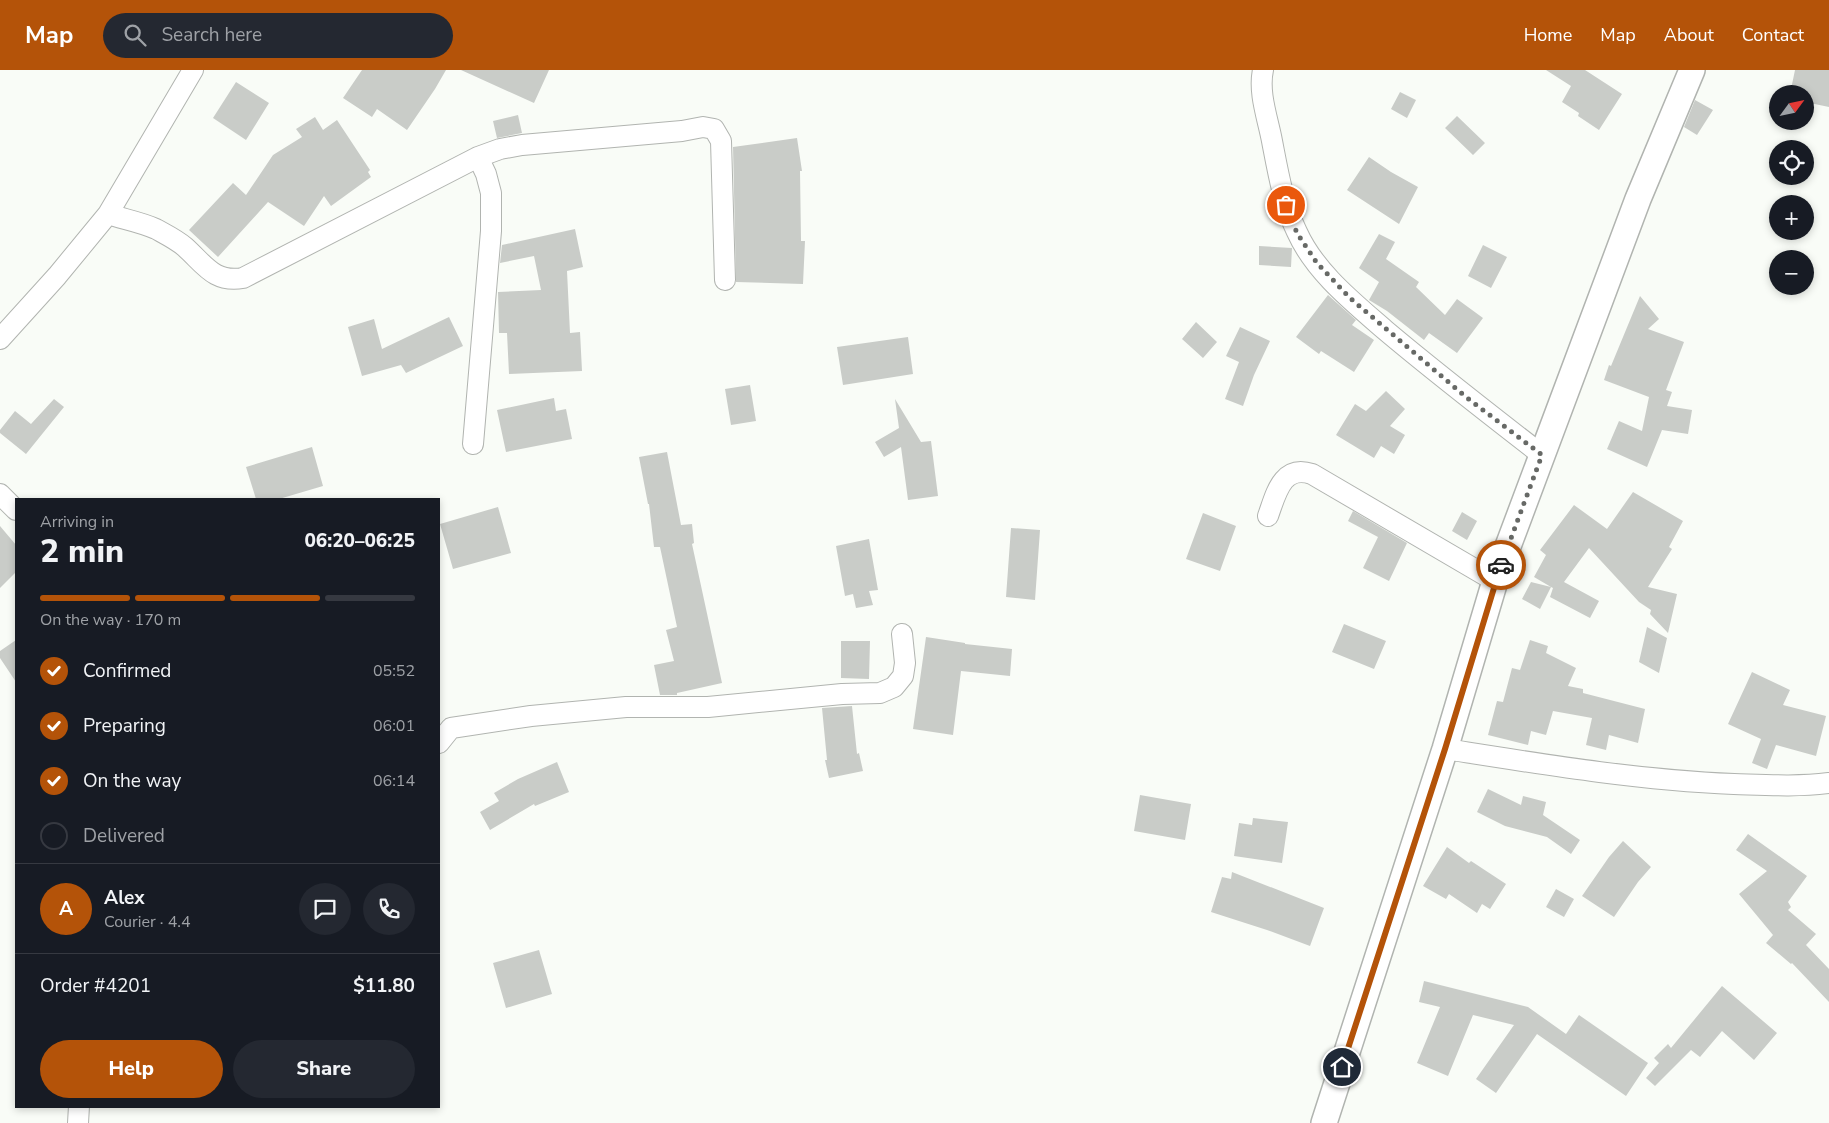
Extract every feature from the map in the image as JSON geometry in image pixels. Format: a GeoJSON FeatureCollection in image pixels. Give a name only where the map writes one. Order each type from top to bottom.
{"type":"FeatureCollection","features":[{"type":"Feature","properties":{"kind":"street"},"geometry":{"type":"LineString","coordinates":[[0,339],[57,276],[108,214],[193,70]]}},
{"type":"Feature","properties":{"kind":"street"},"geometry":{"type":"LineString","coordinates":[[1263,70],[1262,93],[1281,190],[1297,233],[1317,263],[1350,298],[1404,345],[1466,397],[1542,455]]}},
{"type":"Feature","properties":{"kind":"street"},"geometry":{"type":"LineString","coordinates":[[1324,1123],[1445,749],[1496,581],[1638,199],[1692,70]]}},
{"type":"Feature","properties":{"kind":"street"},"geometry":{"type":"LineString","coordinates":[[108,214],[154,228],[184,245],[210,271],[221,278],[230,280],[243,278],[478,157],[500,149],[522,144],[682,131],[703,126],[714,129],[721,142],[725,280]]}},
{"type":"Feature","properties":{"kind":"street"},"geometry":{"type":"LineString","coordinates":[[473,444],[491,231],[491,193],[486,174],[478,157]]}},
{"type":"Feature","properties":{"kind":"street"},"geometry":{"type":"LineString","coordinates":[[1268,516],[1280,485],[1290,474],[1301,470],[1312,474],[1496,581]]}},
{"type":"Feature","properties":{"kind":"street"},"geometry":{"type":"LineString","coordinates":[[0,494],[15,509]]}},
{"type":"Feature","properties":{"kind":"street"},"geometry":{"type":"LineString","coordinates":[[440,742],[451,728],[531,716],[626,708],[708,707],[842,694],[880,693],[894,687],[903,676],[905,663],[902,634]]}},
{"type":"Feature","properties":{"kind":"street"},"geometry":{"type":"LineString","coordinates":[[1445,749],[1588,772],[1686,782],[1803,786],[1829,783]]}},
{"type":"Feature","properties":{"kind":"street"},"geometry":{"type":"LineString","coordinates":[[78,1123],[79,1108]]}},
{"type":"Feature","properties":{"kind":"building"},"geometry":{"type":"Polygon","coordinates":[[[362,70],[446,70],[407,130],[377,109],[372,117],[343,98],[362,70]]]}},
{"type":"Feature","properties":{"kind":"building"},"geometry":{"type":"Polygon","coordinates":[[[461,70],[549,70],[534,103],[461,70]]]}},
{"type":"Feature","properties":{"kind":"building"},"geometry":{"type":"Polygon","coordinates":[[[1546,70],[1585,70],[1622,94],[1599,130],[1578,116],[1579,113],[1562,102],[1571,86],[1546,70]]]}},
{"type":"Feature","properties":{"kind":"building"},"geometry":{"type":"Polygon","coordinates":[[[1795,70],[1829,70],[1829,107],[1814,104],[1814,85],[1792,85],[1795,70]]]}},
{"type":"Feature","properties":{"kind":"building"},"geometry":{"type":"Polygon","coordinates":[[[236,82],[269,103],[246,140],[213,118],[236,82]]]}},
{"type":"Feature","properties":{"kind":"building"},"geometry":{"type":"Polygon","coordinates":[[[1400,92],[1416,100],[1407,118],[1391,109],[1400,92]]]}},
{"type":"Feature","properties":{"kind":"building"},"geometry":{"type":"Polygon","coordinates":[[[1695,100],[1713,110],[1697,135],[1684,127],[1695,100]]]}},
{"type":"Feature","properties":{"kind":"building"},"geometry":{"type":"Polygon","coordinates":[[[518,115],[522,133],[497,138],[493,121],[518,115]]]}},
{"type":"Feature","properties":{"kind":"building"},"geometry":{"type":"Polygon","coordinates":[[[1457,116],[1485,143],[1473,155],[1445,128],[1457,116]]]}},
{"type":"Feature","properties":{"kind":"building"},"geometry":{"type":"Polygon","coordinates":[[[315,117],[323,130],[337,120],[370,170],[368,172],[371,177],[331,206],[324,196],[304,226],[268,202],[218,257],[189,230],[233,183],[246,195],[273,155],[302,137],[296,129],[315,117]]]}},
{"type":"Feature","properties":{"kind":"building"},"geometry":{"type":"Polygon","coordinates":[[[797,138],[802,171],[800,171],[801,241],[805,241],[803,284],[736,282],[733,147],[797,138]]]}},
{"type":"Feature","properties":{"kind":"building"},"geometry":{"type":"Polygon","coordinates":[[[1369,157],[1418,187],[1399,224],[1347,190],[1369,157]]]}},
{"type":"Feature","properties":{"kind":"building"},"geometry":{"type":"Polygon","coordinates":[[[575,229],[583,267],[567,271],[570,333],[580,332],[582,371],[509,374],[507,333],[499,333],[498,292],[541,290],[534,256],[500,263],[502,245],[575,229]]]}},
{"type":"Feature","properties":{"kind":"building"},"geometry":{"type":"Polygon","coordinates":[[[1379,234],[1395,242],[1386,259],[1419,282],[1416,287],[1445,315],[1457,299],[1483,318],[1457,353],[1429,333],[1424,340],[1387,311],[1369,300],[1379,282],[1359,268],[1379,234]]]}},
{"type":"Feature","properties":{"kind":"building"},"geometry":{"type":"Polygon","coordinates":[[[1483,245],[1507,257],[1491,288],[1468,276],[1483,245]]]}},
{"type":"Feature","properties":{"kind":"building"},"geometry":{"type":"Polygon","coordinates":[[[1259,246],[1292,248],[1291,267],[1259,265],[1259,246]]]}},
{"type":"Feature","properties":{"kind":"building"},"geometry":{"type":"Polygon","coordinates":[[[1328,295],[1356,320],[1352,325],[1374,340],[1354,372],[1321,351],[1319,354],[1296,337],[1328,295]]]}},
{"type":"Feature","properties":{"kind":"building"},"geometry":{"type":"Polygon","coordinates":[[[1640,296],[1659,319],[1648,329],[1684,342],[1666,390],[1672,392],[1667,406],[1692,410],[1688,434],[1662,430],[1647,467],[1607,449],[1619,421],[1642,431],[1649,397],[1604,380],[1640,296]]]}},
{"type":"Feature","properties":{"kind":"building"},"geometry":{"type":"Polygon","coordinates":[[[449,317],[463,346],[406,373],[401,365],[362,376],[348,327],[374,319],[382,349],[449,317]]]}},
{"type":"Feature","properties":{"kind":"building"},"geometry":{"type":"Polygon","coordinates":[[[1196,322],[1217,342],[1203,358],[1182,339],[1196,322]]]}},
{"type":"Feature","properties":{"kind":"building"},"geometry":{"type":"Polygon","coordinates":[[[1240,327],[1270,341],[1254,375],[1243,406],[1225,399],[1239,362],[1226,356],[1240,327]]]}},
{"type":"Feature","properties":{"kind":"building"},"geometry":{"type":"Polygon","coordinates":[[[908,337],[913,374],[843,385],[837,347],[908,337]]]}},
{"type":"Feature","properties":{"kind":"building"},"geometry":{"type":"Polygon","coordinates":[[[750,385],[756,421],[731,425],[725,389],[750,385]]]}},
{"type":"Feature","properties":{"kind":"building"},"geometry":{"type":"Polygon","coordinates":[[[1386,391],[1405,409],[1390,426],[1405,435],[1394,454],[1381,446],[1374,458],[1336,435],[1355,404],[1366,411],[1386,391]]]}},
{"type":"Feature","properties":{"kind":"building"},"geometry":{"type":"Polygon","coordinates":[[[554,398],[556,411],[566,409],[572,439],[506,452],[497,410],[554,398]]]}},
{"type":"Feature","properties":{"kind":"building"},"geometry":{"type":"Polygon","coordinates":[[[54,399],[64,407],[26,454],[0,433],[0,430],[15,411],[31,424],[54,399]]]}},
{"type":"Feature","properties":{"kind":"building"},"geometry":{"type":"Polygon","coordinates":[[[895,399],[921,442],[931,441],[938,496],[908,500],[901,447],[884,457],[875,442],[899,428],[895,399]]]}},
{"type":"Feature","properties":{"kind":"building"},"geometry":{"type":"Polygon","coordinates":[[[312,447],[323,486],[282,498],[256,498],[246,467],[312,447]]]}},
{"type":"Feature","properties":{"kind":"building"},"geometry":{"type":"Polygon","coordinates":[[[667,452],[681,525],[692,524],[694,543],[692,544],[722,683],[677,693],[677,695],[660,695],[654,665],[674,661],[666,630],[677,627],[660,547],[654,547],[649,504],[639,457],[667,452]]]}},
{"type":"Feature","properties":{"kind":"building"},"geometry":{"type":"Polygon","coordinates":[[[1633,492],[1683,521],[1669,547],[1672,549],[1648,587],[1677,594],[1668,633],[1650,614],[1651,610],[1639,602],[1589,548],[1564,582],[1599,601],[1590,618],[1550,597],[1553,588],[1534,577],[1546,555],[1540,550],[1574,505],[1607,529],[1633,492]]]}},
{"type":"Feature","properties":{"kind":"building"},"geometry":{"type":"Polygon","coordinates":[[[498,507],[511,553],[453,569],[440,524],[498,507]]]}},
{"type":"Feature","properties":{"kind":"building"},"geometry":{"type":"Polygon","coordinates":[[[1353,511],[1407,543],[1389,581],[1363,568],[1378,537],[1348,521],[1353,511]]]}},
{"type":"Feature","properties":{"kind":"building"},"geometry":{"type":"Polygon","coordinates":[[[1462,512],[1477,521],[1467,540],[1452,531],[1462,512]]]}},
{"type":"Feature","properties":{"kind":"building"},"geometry":{"type":"Polygon","coordinates":[[[1203,513],[1236,526],[1220,571],[1186,559],[1203,513]]]}},
{"type":"Feature","properties":{"kind":"building"},"geometry":{"type":"Polygon","coordinates":[[[0,526],[15,544],[15,573],[0,588],[0,526]]]}},
{"type":"Feature","properties":{"kind":"building"},"geometry":{"type":"Polygon","coordinates":[[[1011,528],[1040,530],[1035,600],[1006,597],[1011,528]]]}},
{"type":"Feature","properties":{"kind":"building"},"geometry":{"type":"Polygon","coordinates":[[[869,539],[878,590],[869,591],[873,605],[856,608],[853,594],[845,596],[836,546],[869,539]]]}},
{"type":"Feature","properties":{"kind":"building"},"geometry":{"type":"Polygon","coordinates":[[[1531,582],[1551,587],[1540,609],[1522,599],[1531,582]]]}},
{"type":"Feature","properties":{"kind":"building"},"geometry":{"type":"Polygon","coordinates":[[[1344,624],[1386,641],[1374,669],[1332,652],[1344,624]]]}},
{"type":"Feature","properties":{"kind":"building"},"geometry":{"type":"Polygon","coordinates":[[[1647,627],[1667,638],[1659,673],[1639,662],[1647,627]]]}},
{"type":"Feature","properties":{"kind":"building"},"geometry":{"type":"Polygon","coordinates":[[[926,637],[965,644],[1012,649],[1010,676],[961,671],[953,735],[913,729],[926,637]]]}},
{"type":"Feature","properties":{"kind":"building"},"geometry":{"type":"Polygon","coordinates":[[[1530,640],[1548,646],[1546,653],[1576,668],[1568,686],[1583,689],[1583,693],[1645,709],[1638,743],[1609,735],[1606,750],[1586,745],[1592,718],[1553,711],[1546,735],[1531,731],[1528,745],[1488,735],[1497,701],[1503,702],[1512,668],[1520,670],[1530,640]]]}},
{"type":"Feature","properties":{"kind":"building"},"geometry":{"type":"Polygon","coordinates":[[[15,641],[15,680],[0,658],[0,651],[15,641]]]}},
{"type":"Feature","properties":{"kind":"building"},"geometry":{"type":"Polygon","coordinates":[[[841,641],[870,641],[869,679],[841,678],[841,641]]]}},
{"type":"Feature","properties":{"kind":"building"},"geometry":{"type":"Polygon","coordinates":[[[1752,672],[1790,690],[1783,705],[1826,716],[1816,756],[1776,745],[1767,769],[1752,763],[1761,739],[1728,724],[1752,672]]]}},
{"type":"Feature","properties":{"kind":"building"},"geometry":{"type":"Polygon","coordinates":[[[852,706],[857,754],[859,753],[863,771],[829,778],[825,760],[827,760],[822,708],[852,706]]]}},
{"type":"Feature","properties":{"kind":"building"},"geometry":{"type":"Polygon","coordinates":[[[557,762],[569,792],[535,806],[534,804],[490,830],[480,812],[499,801],[494,793],[518,779],[557,762]]]}},
{"type":"Feature","properties":{"kind":"building"},"geometry":{"type":"Polygon","coordinates":[[[1488,789],[1521,805],[1523,796],[1546,802],[1543,815],[1580,840],[1571,854],[1547,837],[1505,826],[1477,812],[1488,789]]]}},
{"type":"Feature","properties":{"kind":"building"},"geometry":{"type":"Polygon","coordinates":[[[1140,795],[1191,804],[1185,840],[1134,831],[1140,795]]]}},
{"type":"Feature","properties":{"kind":"building"},"geometry":{"type":"Polygon","coordinates":[[[1253,818],[1288,822],[1282,863],[1234,856],[1239,823],[1252,825],[1253,818]]]}},
{"type":"Feature","properties":{"kind":"building"},"geometry":{"type":"Polygon","coordinates":[[[1748,834],[1807,876],[1788,902],[1791,907],[1788,910],[1816,934],[1806,945],[1829,969],[1829,1002],[1792,963],[1766,943],[1773,935],[1739,894],[1767,871],[1736,850],[1748,834]]]}},
{"type":"Feature","properties":{"kind":"building"},"geometry":{"type":"Polygon","coordinates":[[[1623,841],[1651,867],[1638,882],[1614,917],[1582,896],[1609,857],[1623,841]]]}},
{"type":"Feature","properties":{"kind":"building"},"geometry":{"type":"Polygon","coordinates":[[[1447,847],[1469,863],[1471,861],[1506,884],[1490,909],[1482,904],[1477,913],[1449,894],[1446,899],[1423,886],[1447,847]]]}},
{"type":"Feature","properties":{"kind":"building"},"geometry":{"type":"Polygon","coordinates":[[[1232,872],[1324,908],[1310,946],[1211,912],[1222,877],[1231,879],[1232,872]]]}},
{"type":"Feature","properties":{"kind":"building"},"geometry":{"type":"Polygon","coordinates":[[[1556,889],[1574,899],[1564,917],[1546,907],[1556,889]]]}},
{"type":"Feature","properties":{"kind":"building"},"geometry":{"type":"Polygon","coordinates":[[[539,950],[552,994],[506,1008],[493,963],[539,950]]]}},
{"type":"Feature","properties":{"kind":"building"},"geometry":{"type":"Polygon","coordinates":[[[1424,981],[1528,1007],[1566,1034],[1579,1015],[1648,1063],[1626,1096],[1537,1034],[1496,1093],[1476,1079],[1514,1025],[1473,1015],[1448,1076],[1417,1063],[1440,1007],[1419,1002],[1424,981]]]}},
{"type":"Feature","properties":{"kind":"building"},"geometry":{"type":"Polygon","coordinates":[[[1722,986],[1777,1033],[1754,1060],[1722,1031],[1700,1057],[1691,1050],[1655,1086],[1646,1078],[1659,1063],[1654,1058],[1668,1044],[1671,1048],[1722,986]]]}},
{"type":"Feature","properties":{"kind":"way so far"},"geometry":{"type":"LineString","coordinates":[[1286,205],[1297,233],[1317,263],[1350,298],[1466,397],[1542,455],[1501,565]]}},
{"type":"Feature","properties":{"kind":"route"},"geometry":{"type":"LineString","coordinates":[[1342,1067],[1445,749],[1501,565]]}}]}
